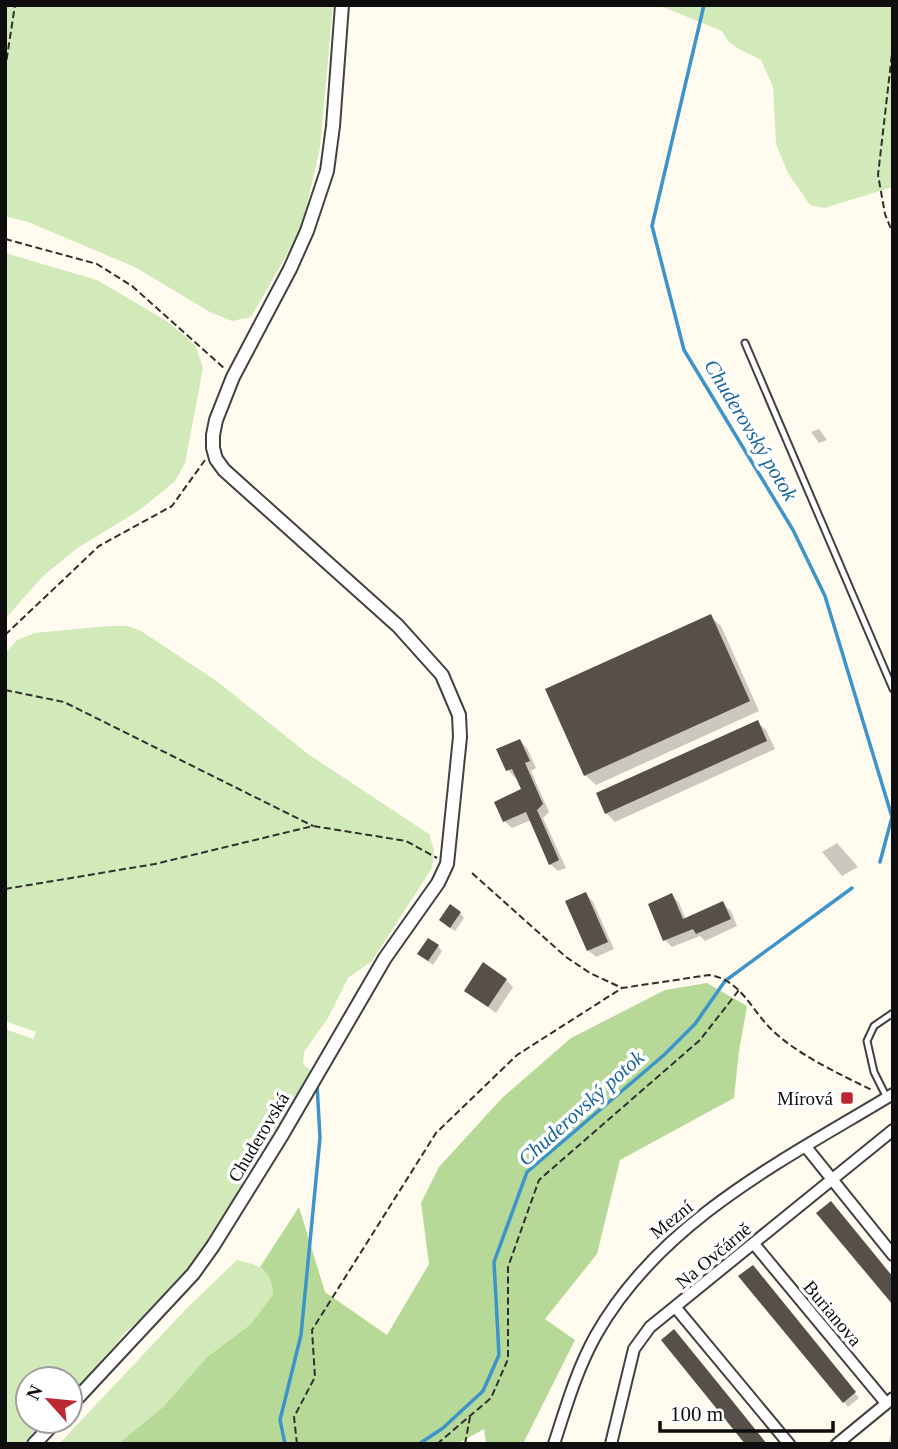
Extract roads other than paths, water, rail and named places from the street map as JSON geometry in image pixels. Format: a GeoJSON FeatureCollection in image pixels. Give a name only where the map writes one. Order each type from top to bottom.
{"type":"FeatureCollection","features":[{"type":"Feature","properties":{"kind":"street","name":"Chuderovská"},"geometry":{"type":"LineString","coordinates":[[84,1391],[193,1274],[220,1235],[385,958],[438,883],[447,864],[460,737],[459,715],[442,675],[398,625],[224,470],[216,460],[214,448],[216,420],[233,377],[290,270],[307,231],[327,171],[342,5]]}},
{"type":"Feature","properties":{"kind":"street","name":"Mezní"},"geometry":{"type":"LineString","coordinates":[[554,1444],[576,1377],[595,1336],[619,1298],[653,1257],[689,1225],[746,1185],[890,1096]]}},
{"type":"Feature","properties":{"kind":"street","name":"Na Ovčárně"},"geometry":{"type":"LineString","coordinates":[[611,1444],[634,1349],[650,1327],[893,1130]]}},
{"type":"Feature","properties":{"kind":"street"},"geometry":{"type":"LineString","coordinates":[[806,1147],[893,1255]]}},
{"type":"Feature","properties":{"kind":"street","name":"Burianova"},"geometry":{"type":"LineString","coordinates":[[754,1244],[889,1401]]}},
{"type":"Feature","properties":{"kind":"street"},"geometry":{"type":"LineString","coordinates":[[676,1308],[789,1444]]}},
{"type":"Feature","properties":{"kind":"street"},"geometry":{"type":"LineString","coordinates":[[837,1444],[889,1401]]}},
{"type":"Feature","properties":{"kind":"lane"},"geometry":{"type":"LineString","coordinates":[[745,343],[893,688]]}},
{"type":"Feature","properties":{"kind":"lane"},"geometry":{"type":"LineString","coordinates":[[890,1096],[874,1072],[867,1041],[874,1026],[893,1013]]}},
{"type":"Feature","properties":{"kind":"waterway","name":"Chuderovský potok"},"geometry":{"type":"LineString","coordinates":[[704,5],[652,226],[684,350],[793,530],[825,596],[892,817],[880,862]]}},
{"type":"Feature","properties":{"kind":"waterway","name":"Chuderovský potok"},"geometry":{"type":"LineString","coordinates":[[419,1444],[443,1428],[483,1391],[499,1355],[494,1262],[527,1172],[664,1055],[695,1024],[725,981],[852,888]]}},
{"type":"Feature","properties":{"kind":"waterway"},"geometry":{"type":"LineString","coordinates":[[285,1444],[280,1420],[301,1335],[320,1138],[317,1084]]}},
{"type":"Feature","properties":{"kind":"place","name":"Mírová"},"geometry":{"type":"Point","coordinates":[847,1098]}}]}
